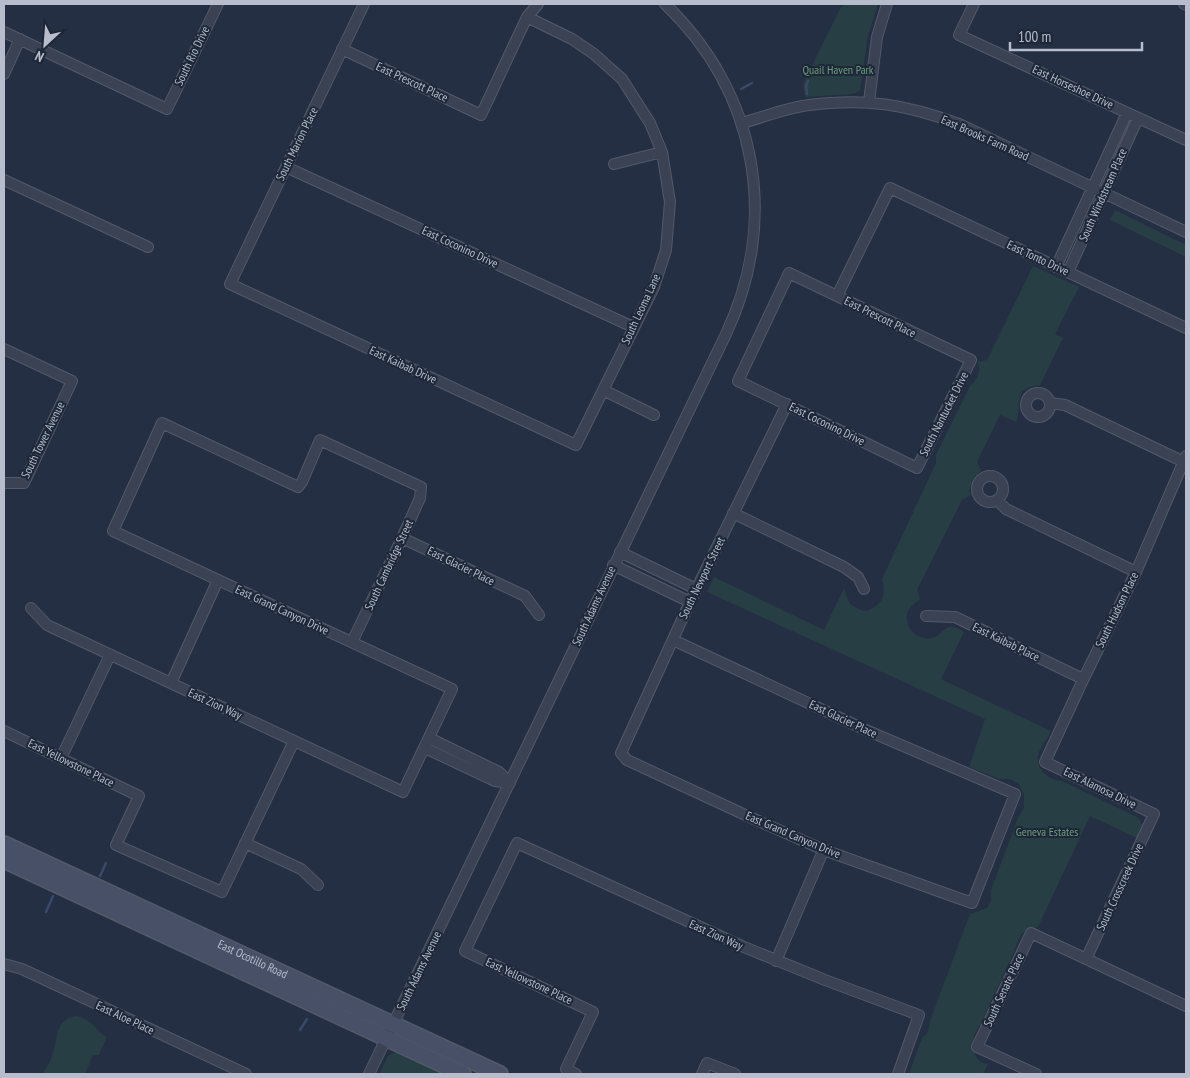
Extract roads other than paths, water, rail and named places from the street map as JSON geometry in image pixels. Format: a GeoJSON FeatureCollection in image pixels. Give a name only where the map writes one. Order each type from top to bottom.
{"type":"FeatureCollection","features":[{"type":"Feature","properties":{"kind":"main road","name":"East Ocotillo Road"},"geometry":{"type":"LineString","coordinates":[[4,844],[389,1032],[463,1074]]}},
{"type":"Feature","properties":{"kind":"main road","name":"East Ocotillo Road"},"geometry":{"type":"LineString","coordinates":[[4,860],[389,1032],[500,1074]]}},
{"type":"Feature","properties":{"kind":"street","name":"South Rio Drive"},"geometry":{"type":"LineString","coordinates":[[20,39],[167,109],[218,4]]}},
{"type":"Feature","properties":{"kind":"street","name":"South Marion Place"},"geometry":{"type":"LineString","coordinates":[[230,284],[364,4]]}},
{"type":"Feature","properties":{"kind":"street"},"geometry":{"type":"LineString","coordinates":[[528,4],[528,17]]}},
{"type":"Feature","properties":{"kind":"street"},"geometry":{"type":"LineString","coordinates":[[528,17],[538,4]]}},
{"type":"Feature","properties":{"kind":"street","name":"South Adams Avenue"},"geometry":{"type":"LineString","coordinates":[[369,1074],[726,334],[745,284],[752,247],[756,206],[752,170],[742,123],[717,68],[692,32],[666,4]]}},
{"type":"Feature","properties":{"kind":"street"},"geometry":{"type":"LineString","coordinates":[[869,102],[877,36],[887,4]]}},
{"type":"Feature","properties":{"kind":"street","name":"East Horseshoe Drive"},"geometry":{"type":"LineString","coordinates":[[974,4],[960,35],[1186,140]]}},
{"type":"Feature","properties":{"kind":"street","name":"East Prescott Place"},"geometry":{"type":"LineString","coordinates":[[342,49],[481,114],[528,17]]}},
{"type":"Feature","properties":{"kind":"street","name":"South Leoma Lane"},"geometry":{"type":"LineString","coordinates":[[528,17],[572,39],[594,54],[622,79],[650,123],[662,152],[670,202],[666,250],[654,287],[576,445]]}},
{"type":"Feature","properties":{"kind":"street"},"geometry":{"type":"LineString","coordinates":[[4,32],[20,39],[4,74]]}},
{"type":"Feature","properties":{"kind":"street","name":"East Brooks Farm Road"},"geometry":{"type":"LineString","coordinates":[[742,123],[808,105],[869,102],[920,111],[959,124],[1186,232]]}},
{"type":"Feature","properties":{"kind":"street","name":"South Windstream Place"},"geometry":{"type":"LineString","coordinates":[[1056,267],[1127,113]]}},
{"type":"Feature","properties":{"kind":"street","name":"South Windstream Place"},"geometry":{"type":"LineString","coordinates":[[1068,272],[1138,118]]}},
{"type":"Feature","properties":{"kind":"street"},"geometry":{"type":"LineString","coordinates":[[614,164],[662,152]]}},
{"type":"Feature","properties":{"kind":"street","name":"East Coconino Drive"},"geometry":{"type":"LineString","coordinates":[[286,167],[634,328]]}},
{"type":"Feature","properties":{"kind":"street"},"geometry":{"type":"LineString","coordinates":[[4,180],[148,247]]}},
{"type":"Feature","properties":{"kind":"street","name":"East Tonto Drive"},"geometry":{"type":"LineString","coordinates":[[838,296],[890,188],[1186,328]]}},
{"type":"Feature","properties":{"kind":"street","name":"East Prescott Place"},"geometry":{"type":"LineString","coordinates":[[738,381],[789,273],[971,360]]}},
{"type":"Feature","properties":{"kind":"street","name":"East Kaibab Drive"},"geometry":{"type":"LineString","coordinates":[[230,284],[576,445]]}},
{"type":"Feature","properties":{"kind":"street","name":"South Tower Avenue"},"geometry":{"type":"LineString","coordinates":[[4,349],[72,381],[24,483],[4,483]]}},
{"type":"Feature","properties":{"kind":"street","name":"South Nantucket Drive"},"geometry":{"type":"LineString","coordinates":[[917,468],[971,360]]}},
{"type":"Feature","properties":{"kind":"street","name":"East Coconino Drive"},"geometry":{"type":"LineString","coordinates":[[738,381],[917,468]]}},
{"type":"Feature","properties":{"kind":"street"},"geometry":{"type":"LineString","coordinates":[[603,390],[654,415]]}},
{"type":"Feature","properties":{"kind":"street"},"geometry":{"type":"LineString","coordinates":[[1050,403],[1065,405],[1185,459]]}},
{"type":"Feature","properties":{"kind":"street","name":"South Newport Street"},"geometry":{"type":"LineString","coordinates":[[620,752],[696,589],[787,404]]}},
{"type":"Feature","properties":{"kind":"street","name":"East Grand Canyon Drive"},"geometry":{"type":"LineString","coordinates":[[421,487],[320,440],[302,482],[298,487],[162,423],[112,530],[452,689],[429,738]]}},
{"type":"Feature","properties":{"kind":"street","name":"South Hudson Place"},"geometry":{"type":"LineString","coordinates":[[1045,762],[1083,679],[1136,572],[1185,459]]}},
{"type":"Feature","properties":{"kind":"street","name":"South Cambridge Street"},"geometry":{"type":"LineString","coordinates":[[352,642],[420,498],[421,487]]}},
{"type":"Feature","properties":{"kind":"street"},"geometry":{"type":"LineString","coordinates":[[997,500],[1006,509],[1136,572]]}},
{"type":"Feature","properties":{"kind":"street"},"geometry":{"type":"LineString","coordinates":[[733,514],[844,567],[858,577],[864,589]]}},
{"type":"Feature","properties":{"kind":"street","name":"East Glacier Place"},"geometry":{"type":"LineString","coordinates":[[402,538],[524,596],[539,615]]}},
{"type":"Feature","properties":{"kind":"street"},"geometry":{"type":"LineString","coordinates":[[620,552],[696,589]]}},
{"type":"Feature","properties":{"kind":"street"},"geometry":{"type":"LineString","coordinates":[[613,565],[690,602]]}},
{"type":"Feature","properties":{"kind":"street"},"geometry":{"type":"LineString","coordinates":[[171,683],[218,580]]}},
{"type":"Feature","properties":{"kind":"street","name":"East Zion Way"},"geometry":{"type":"LineString","coordinates":[[31,608],[47,626],[404,792],[424,748]]}},
{"type":"Feature","properties":{"kind":"street","name":"East Kaibab Place"},"geometry":{"type":"LineString","coordinates":[[926,616],[955,616],[1083,679]]}},
{"type":"Feature","properties":{"kind":"street","name":"East Glacier Place"},"geometry":{"type":"LineString","coordinates":[[673,640],[866,730],[1015,794],[972,903]]}},
{"type":"Feature","properties":{"kind":"street"},"geometry":{"type":"LineString","coordinates":[[61,758],[110,655]]}},
{"type":"Feature","properties":{"kind":"street","name":"East Yellowstone Place"},"geometry":{"type":"LineString","coordinates":[[4,731],[139,796],[116,845],[222,892],[244,843]]}},
{"type":"Feature","properties":{"kind":"street"},"geometry":{"type":"LineString","coordinates":[[429,738],[500,772],[510,783],[495,781],[424,748],[429,738]]}},
{"type":"Feature","properties":{"kind":"street"},"geometry":{"type":"LineString","coordinates":[[294,741],[244,843],[301,869],[318,885]]}},
{"type":"Feature","properties":{"kind":"street","name":"East Grand Canyon Drive"},"geometry":{"type":"LineString","coordinates":[[620,752],[627,760],[754,819],[824,849],[972,903]]}},
{"type":"Feature","properties":{"kind":"street","name":"East Alamosa Drive"},"geometry":{"type":"LineString","coordinates":[[1045,762],[1154,814]]}},
{"type":"Feature","properties":{"kind":"street","name":"South Crosscreek Drive"},"geometry":{"type":"LineString","coordinates":[[1086,959],[1154,814]]}},
{"type":"Feature","properties":{"kind":"street","name":"East Zion Way"},"geometry":{"type":"LineString","coordinates":[[465,951],[517,843],[776,961],[919,1015],[898,1074]]}},
{"type":"Feature","properties":{"kind":"street"},"geometry":{"type":"LineString","coordinates":[[776,961],[824,849]]}},
{"type":"Feature","properties":{"kind":"street","name":"South Senate Place"},"geometry":{"type":"LineString","coordinates":[[1036,1074],[977,1047],[1031,934],[1086,959]]}},
{"type":"Feature","properties":{"kind":"street","name":"East Yellowstone Place"},"geometry":{"type":"LineString","coordinates":[[465,951],[594,1012],[566,1069],[576,1074]]}},
{"type":"Feature","properties":{"kind":"street"},"geometry":{"type":"LineString","coordinates":[[1086,959],[1186,1006]]}},
{"type":"Feature","properties":{"kind":"street","name":"East Aloe Place"},"geometry":{"type":"LineString","coordinates":[[4,964],[22,969],[246,1074]]}},
{"type":"Feature","properties":{"kind":"street"},"geometry":{"type":"LineString","coordinates":[[702,1074],[707,1063],[736,1074]]}},
{"type":"Feature","properties":{"kind":"waterway"},"geometry":{"type":"LineString","coordinates":[[807,94],[806,86],[808,81]]}},
{"type":"Feature","properties":{"kind":"waterway"},"geometry":{"type":"LineString","coordinates":[[741,89],[752,83]]}},
{"type":"Feature","properties":{"kind":"waterway"},"geometry":{"type":"LineString","coordinates":[[100,876],[106,863]]}},
{"type":"Feature","properties":{"kind":"waterway"},"geometry":{"type":"LineString","coordinates":[[46,912],[53,896]]}},
{"type":"Feature","properties":{"kind":"waterway"},"geometry":{"type":"LineString","coordinates":[[300,1030],[307,1019]]}},
{"type":"Feature","properties":{"kind":"park label","name":"Quail Haven Park"},"geometry":{"type":"Point","coordinates":[838,70]}},
{"type":"Feature","properties":{"kind":"park label","name":"Geneva Estates"},"geometry":{"type":"Point","coordinates":[1047,832]}}]}
